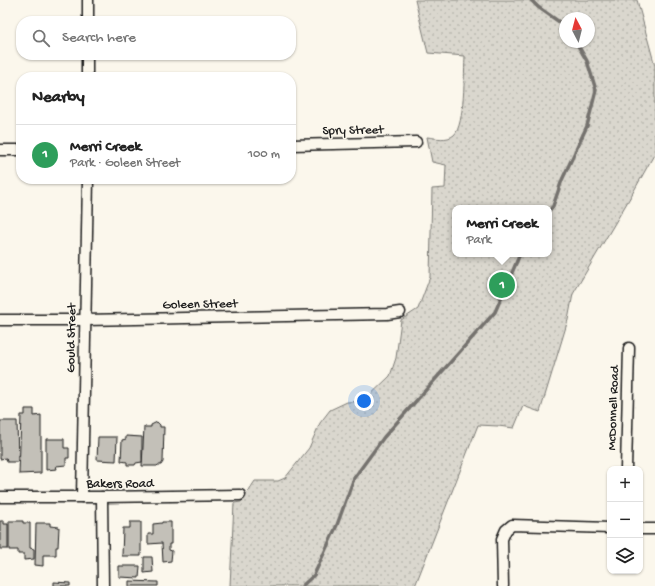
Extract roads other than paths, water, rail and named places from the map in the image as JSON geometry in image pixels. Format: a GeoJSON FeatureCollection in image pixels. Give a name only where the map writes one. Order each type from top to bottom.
{"type":"FeatureCollection","features":[{"type":"Feature","properties":{"kind":"street"},"geometry":{"type":"LineString","coordinates":[[88,0],[88,16]]}},
{"type":"Feature","properties":{"kind":"street"},"geometry":{"type":"LineString","coordinates":[[86,72],[87,60]]}},
{"type":"Feature","properties":{"kind":"street","name":"Spry Street"},"geometry":{"type":"LineString","coordinates":[[296,145],[416,142]]}},
{"type":"Feature","properties":{"kind":"street"},"geometry":{"type":"LineString","coordinates":[[0,150],[16,150]]}},
{"type":"Feature","properties":{"kind":"street","name":"Gould Street"},"geometry":{"type":"LineString","coordinates":[[82,497],[88,184]]}},
{"type":"Feature","properties":{"kind":"street","name":"Goleen Street"},"geometry":{"type":"LineString","coordinates":[[0,320],[85,320],[387,314],[400,312]]}},
{"type":"Feature","properties":{"kind":"street","name":"McDonnell Road"},"geometry":{"type":"LineString","coordinates":[[626,466],[629,348]]}},
{"type":"Feature","properties":{"kind":"street","name":"Bakers Road"},"geometry":{"type":"LineString","coordinates":[[0,497],[240,495]]}},
{"type":"Feature","properties":{"kind":"street"},"geometry":{"type":"LineString","coordinates":[[102,497],[103,586]]}},
{"type":"Feature","properties":{"kind":"street"},"geometry":{"type":"LineString","coordinates":[[503,586],[502,539],[506,530],[512,525],[607,528]]}},
{"type":"Feature","properties":{"kind":"street"},"geometry":{"type":"LineString","coordinates":[[643,529],[655,529]]}},
{"type":"Feature","properties":{"kind":"waterway"},"geometry":{"type":"LineString","coordinates":[[531,0],[538,7],[559,22]]}},
{"type":"Feature","properties":{"kind":"waterway"},"geometry":{"type":"LineString","coordinates":[[552,207],[562,180],[587,126],[596,90],[587,61],[579,48]]}},
{"type":"Feature","properties":{"kind":"waterway"},"geometry":{"type":"LineString","coordinates":[[302,586],[314,575],[337,525],[354,478],[384,437],[495,312],[519,257]]}},
{"type":"Feature","properties":{"kind":"place","name":"Merri Creek"},"geometry":{"type":"Point","coordinates":[502,285]}}]}
